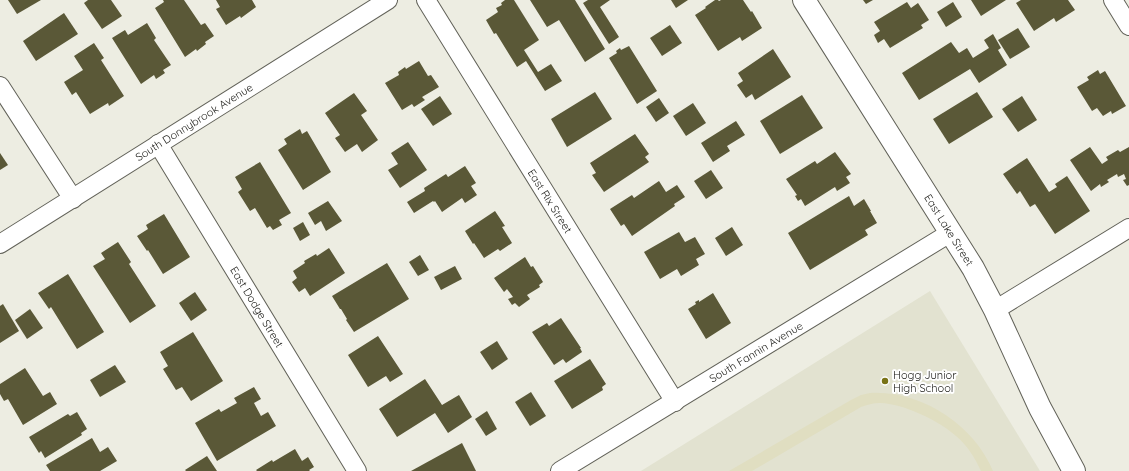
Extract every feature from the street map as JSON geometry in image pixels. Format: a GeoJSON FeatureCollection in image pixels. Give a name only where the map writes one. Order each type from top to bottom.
{"type":"FeatureCollection","features":[{"type":"Feature","properties":{"kind":"street","name":"East Rix Street"},"geometry":{"type":"LineString","coordinates":[[426,0],[675,402]]}},
{"type":"Feature","properties":{"kind":"street","name":"East Lake Street"},"geometry":{"type":"LineString","coordinates":[[804,0],[973,268],[995,310],[1040,408],[1074,471]]}},
{"type":"Feature","properties":{"kind":"street"},"geometry":{"type":"LineString","coordinates":[[1113,0],[1129,26]]}},
{"type":"Feature","properties":{"kind":"street","name":"South Donnybrook Avenue"},"geometry":{"type":"LineString","coordinates":[[0,244],[73,199],[378,3]]}},
{"type":"Feature","properties":{"kind":"street"},"geometry":{"type":"LineString","coordinates":[[0,86],[73,199]]}},
{"type":"Feature","properties":{"kind":"street","name":"East Dodge Street"},"geometry":{"type":"LineString","coordinates":[[158,144],[357,471]]}},
{"type":"Feature","properties":{"kind":"street"},"geometry":{"type":"LineString","coordinates":[[995,310],[1129,228]]}},
{"type":"Feature","properties":{"kind":"street","name":"South Fannin Avenue"},"geometry":{"type":"LineString","coordinates":[[560,471],[950,233]]}},
{"type":"Feature","properties":{"kind":"shaded area","name":"Hogg Junior High School"},"geometry":{"type":"Polygon","coordinates":[[[930,291],[1040,471],[641,471],[930,291]]]}},
{"type":"Feature","properties":{"kind":"shaded area"},"geometry":{"type":"Polygon","coordinates":[[[870,393],[908,397],[926,404],[944,414],[959,425],[973,439],[984,454],[993,471],[981,471],[964,443],[940,424],[899,406],[880,403],[861,407],[752,471],[729,471],[851,400],[861,395],[870,393]]]}},
{"type":"Feature","properties":{"kind":"building"},"geometry":{"type":"Polygon","coordinates":[[[8,0],[41,0],[17,14],[8,0]]]}},
{"type":"Feature","properties":{"kind":"building"},"geometry":{"type":"Polygon","coordinates":[[[88,0],[111,0],[122,16],[102,29],[84,3],[88,0]]]}},
{"type":"Feature","properties":{"kind":"building"},"geometry":{"type":"Polygon","coordinates":[[[163,0],[184,0],[201,25],[205,23],[214,36],[205,42],[206,44],[197,51],[196,49],[185,57],[155,8],[164,2],[163,0]]]}},
{"type":"Feature","properties":{"kind":"building"},"geometry":{"type":"Polygon","coordinates":[[[216,0],[252,0],[256,7],[241,18],[240,16],[226,25],[216,9],[220,7],[216,0]]]}},
{"type":"Feature","properties":{"kind":"building"},"geometry":{"type":"Polygon","coordinates":[[[505,0],[514,0],[539,40],[524,50],[538,72],[551,64],[562,81],[545,91],[526,61],[517,67],[486,20],[498,12],[496,8],[502,5],[501,3],[505,0]]]}},
{"type":"Feature","properties":{"kind":"building"},"geometry":{"type":"Polygon","coordinates":[[[530,0],[575,0],[605,49],[585,62],[559,20],[547,27],[530,0]]]}},
{"type":"Feature","properties":{"kind":"building"},"geometry":{"type":"Polygon","coordinates":[[[588,0],[610,0],[600,7],[619,37],[609,44],[583,3],[588,0]]]}},
{"type":"Feature","properties":{"kind":"building"},"geometry":{"type":"Polygon","coordinates":[[[671,0],[688,0],[676,8],[671,0]]]}},
{"type":"Feature","properties":{"kind":"building"},"geometry":{"type":"Polygon","coordinates":[[[715,0],[743,0],[751,12],[752,11],[762,28],[742,41],[740,37],[718,51],[695,15],[715,0]]]}},
{"type":"Feature","properties":{"kind":"building"},"geometry":{"type":"Polygon","coordinates":[[[863,0],[873,0],[866,4],[863,0]]]}},
{"type":"Feature","properties":{"kind":"building"},"geometry":{"type":"Polygon","coordinates":[[[971,0],[1006,0],[981,16],[971,0]]]}},
{"type":"Feature","properties":{"kind":"building"},"geometry":{"type":"Polygon","coordinates":[[[1021,0],[1068,0],[1075,10],[1056,22],[1054,18],[1034,31],[1016,3],[1021,0]]]}},
{"type":"Feature","properties":{"kind":"building"},"geometry":{"type":"Polygon","coordinates":[[[907,2],[911,8],[918,3],[929,20],[921,25],[923,28],[890,48],[884,39],[878,43],[874,35],[880,31],[874,22],[907,2]]]}},
{"type":"Feature","properties":{"kind":"building"},"geometry":{"type":"Polygon","coordinates":[[[953,2],[962,17],[946,27],[937,12],[953,2]]]}},
{"type":"Feature","properties":{"kind":"building"},"geometry":{"type":"Polygon","coordinates":[[[64,13],[78,34],[36,61],[23,41],[64,13]]]}},
{"type":"Feature","properties":{"kind":"building"},"geometry":{"type":"Polygon","coordinates":[[[147,23],[156,38],[154,40],[171,65],[163,70],[165,73],[156,79],[154,75],[141,84],[112,38],[125,30],[128,35],[147,23]]]}},
{"type":"Feature","properties":{"kind":"building"},"geometry":{"type":"Polygon","coordinates":[[[670,25],[682,43],[662,56],[650,38],[670,25]]]}},
{"type":"Feature","properties":{"kind":"building"},"geometry":{"type":"Polygon","coordinates":[[[1018,28],[1030,47],[1010,59],[998,40],[1018,28]]]}},
{"type":"Feature","properties":{"kind":"building"},"geometry":{"type":"Polygon","coordinates":[[[993,34],[1001,48],[998,50],[1007,65],[979,83],[970,69],[919,100],[902,73],[951,42],[959,53],[967,48],[973,58],[989,48],[984,40],[993,34]]]}},
{"type":"Feature","properties":{"kind":"building"},"geometry":{"type":"Polygon","coordinates":[[[94,43],[104,58],[101,60],[124,96],[109,106],[108,103],[90,114],[76,92],[72,95],[64,82],[83,70],[74,56],[94,43]]]}},
{"type":"Feature","properties":{"kind":"building"},"geometry":{"type":"Polygon","coordinates":[[[629,46],[657,91],[637,104],[609,58],[617,53],[616,51],[620,48],[621,50],[629,46]]]}},
{"type":"Feature","properties":{"kind":"building"},"geometry":{"type":"Polygon","coordinates":[[[773,49],[791,77],[755,100],[752,94],[746,98],[737,85],[743,81],[738,73],[773,49]]]}},
{"type":"Feature","properties":{"kind":"building"},"geometry":{"type":"Polygon","coordinates":[[[419,61],[428,76],[431,75],[439,87],[422,97],[425,100],[414,107],[412,104],[402,110],[385,83],[399,75],[398,72],[405,67],[406,69],[419,61]]]}},
{"type":"Feature","properties":{"kind":"building"},"geometry":{"type":"Polygon","coordinates":[[[1098,70],[1100,74],[1105,71],[1126,106],[1112,114],[1111,111],[1103,116],[1097,108],[1092,111],[1077,87],[1089,80],[1087,77],[1098,70]]]}},
{"type":"Feature","properties":{"kind":"building"},"geometry":{"type":"Polygon","coordinates":[[[595,92],[612,119],[567,147],[551,119],[595,92]]]}},
{"type":"Feature","properties":{"kind":"building"},"geometry":{"type":"Polygon","coordinates":[[[977,92],[993,117],[949,144],[933,119],[977,92]]]}},
{"type":"Feature","properties":{"kind":"building"},"geometry":{"type":"Polygon","coordinates":[[[354,93],[367,111],[361,115],[378,140],[362,152],[357,144],[345,152],[335,138],[340,135],[325,113],[354,93]]]}},
{"type":"Feature","properties":{"kind":"building"},"geometry":{"type":"Polygon","coordinates":[[[802,95],[823,128],[780,154],[760,121],[802,95]]]}},
{"type":"Feature","properties":{"kind":"building"},"geometry":{"type":"Polygon","coordinates":[[[440,96],[452,114],[433,126],[421,109],[440,96]]]}},
{"type":"Feature","properties":{"kind":"building"},"geometry":{"type":"Polygon","coordinates":[[[1022,96],[1037,120],[1018,132],[1002,109],[1022,96]]]}},
{"type":"Feature","properties":{"kind":"building"},"geometry":{"type":"Polygon","coordinates":[[[659,98],[669,113],[656,122],[646,107],[659,98]]]}},
{"type":"Feature","properties":{"kind":"building"},"geometry":{"type":"Polygon","coordinates":[[[693,103],[706,123],[686,136],[673,116],[693,103]]]}},
{"type":"Feature","properties":{"kind":"building"},"geometry":{"type":"Polygon","coordinates":[[[736,121],[745,135],[727,146],[730,151],[713,162],[701,143],[736,121]]]}},
{"type":"Feature","properties":{"kind":"building"},"geometry":{"type":"Polygon","coordinates":[[[300,129],[302,134],[307,131],[331,172],[303,190],[278,150],[287,144],[284,139],[300,129]]]}},
{"type":"Feature","properties":{"kind":"building"},"geometry":{"type":"Polygon","coordinates":[[[635,134],[649,154],[645,157],[649,162],[604,192],[592,175],[596,173],[590,163],[635,134]]]}},
{"type":"Feature","properties":{"kind":"building"},"geometry":{"type":"Polygon","coordinates":[[[408,142],[427,170],[400,188],[388,170],[398,164],[391,153],[408,142]]]}},
{"type":"Feature","properties":{"kind":"building"},"geometry":{"type":"Polygon","coordinates":[[[1090,147],[1102,164],[1108,160],[1106,157],[1118,150],[1120,152],[1129,147],[1129,185],[1127,186],[1123,180],[1126,179],[1124,174],[1118,177],[1117,174],[1107,180],[1109,182],[1101,187],[1100,184],[1091,191],[1070,160],[1090,147]]]}},
{"type":"Feature","properties":{"kind":"building"},"geometry":{"type":"Polygon","coordinates":[[[835,152],[851,174],[846,177],[850,183],[837,191],[835,187],[805,206],[801,199],[798,201],[795,196],[797,195],[786,179],[815,161],[817,164],[835,152]]]}},
{"type":"Feature","properties":{"kind":"building"},"geometry":{"type":"Polygon","coordinates":[[[0,153],[8,165],[0,170],[0,153]]]}},
{"type":"Feature","properties":{"kind":"building"},"geometry":{"type":"Polygon","coordinates":[[[1027,158],[1049,192],[1057,187],[1055,184],[1067,176],[1090,211],[1055,234],[1035,204],[1030,207],[1020,191],[1017,194],[1003,174],[1027,158]]]}},
{"type":"Feature","properties":{"kind":"building"},"geometry":{"type":"Polygon","coordinates":[[[260,162],[291,213],[279,220],[282,225],[273,230],[270,226],[267,228],[255,208],[250,211],[238,192],[242,189],[235,177],[260,162]]]}},
{"type":"Feature","properties":{"kind":"building"},"geometry":{"type":"Polygon","coordinates":[[[465,166],[476,183],[471,186],[477,195],[465,203],[462,198],[442,212],[435,201],[433,201],[414,213],[407,202],[425,191],[424,188],[446,174],[448,177],[465,166]]]}},
{"type":"Feature","properties":{"kind":"building"},"geometry":{"type":"Polygon","coordinates":[[[711,170],[723,188],[706,199],[694,181],[711,170]]]}},
{"type":"Feature","properties":{"kind":"building"},"geometry":{"type":"Polygon","coordinates":[[[659,181],[666,192],[677,185],[685,197],[674,204],[675,206],[632,236],[624,224],[621,226],[610,209],[632,195],[634,198],[659,181]]]}},
{"type":"Feature","properties":{"kind":"building"},"geometry":{"type":"Polygon","coordinates":[[[849,196],[854,206],[864,199],[877,223],[865,230],[868,235],[810,270],[788,233],[849,196]]]}},
{"type":"Feature","properties":{"kind":"building"},"geometry":{"type":"Polygon","coordinates":[[[328,201],[342,221],[326,231],[321,221],[315,225],[308,213],[328,201]]]}},
{"type":"Feature","properties":{"kind":"building"},"geometry":{"type":"Polygon","coordinates":[[[495,211],[505,226],[502,227],[512,243],[500,251],[498,249],[484,258],[465,231],[495,211]]]}},
{"type":"Feature","properties":{"kind":"building"},"geometry":{"type":"Polygon","coordinates":[[[164,214],[190,257],[163,274],[137,236],[148,229],[146,225],[164,214]]]}},
{"type":"Feature","properties":{"kind":"building"},"geometry":{"type":"Polygon","coordinates":[[[303,222],[310,235],[300,241],[293,228],[303,222]]]}},
{"type":"Feature","properties":{"kind":"building"},"geometry":{"type":"Polygon","coordinates":[[[732,227],[743,245],[726,256],[715,238],[732,227]]]}},
{"type":"Feature","properties":{"kind":"building"},"geometry":{"type":"Polygon","coordinates":[[[679,232],[685,242],[695,237],[705,254],[696,259],[699,265],[681,276],[677,269],[660,279],[644,252],[679,232]]]}},
{"type":"Feature","properties":{"kind":"building"},"geometry":{"type":"Polygon","coordinates":[[[118,242],[131,262],[129,264],[156,306],[130,323],[93,266],[105,259],[101,253],[118,242]]]}},
{"type":"Feature","properties":{"kind":"building"},"geometry":{"type":"Polygon","coordinates":[[[329,248],[345,273],[310,296],[305,288],[299,292],[292,282],[297,278],[293,271],[305,263],[304,261],[316,254],[317,256],[329,248]]]}},
{"type":"Feature","properties":{"kind":"building"},"geometry":{"type":"Polygon","coordinates":[[[420,255],[429,270],[418,276],[409,262],[420,255]]]}},
{"type":"Feature","properties":{"kind":"building"},"geometry":{"type":"Polygon","coordinates":[[[525,257],[531,267],[533,266],[543,282],[539,285],[540,287],[527,295],[530,299],[519,307],[515,303],[512,305],[508,299],[513,297],[507,289],[504,292],[494,278],[525,257]]]}},
{"type":"Feature","properties":{"kind":"building"},"geometry":{"type":"Polygon","coordinates":[[[387,263],[409,299],[354,332],[332,296],[387,263]]]}},
{"type":"Feature","properties":{"kind":"building"},"geometry":{"type":"Polygon","coordinates":[[[455,266],[462,279],[441,290],[434,277],[455,266]]]}},
{"type":"Feature","properties":{"kind":"building"},"geometry":{"type":"Polygon","coordinates":[[[68,274],[104,332],[77,349],[51,307],[49,309],[38,293],[68,274]]]}},
{"type":"Feature","properties":{"kind":"building"},"geometry":{"type":"Polygon","coordinates":[[[195,292],[207,310],[191,321],[179,303],[195,292]]]}},
{"type":"Feature","properties":{"kind":"building"},"geometry":{"type":"Polygon","coordinates":[[[713,293],[731,323],[706,339],[688,309],[696,304],[695,302],[699,300],[699,302],[713,293]]]}},
{"type":"Feature","properties":{"kind":"building"},"geometry":{"type":"Polygon","coordinates":[[[3,304],[19,331],[0,343],[0,306],[3,304]]]}},
{"type":"Feature","properties":{"kind":"building"},"geometry":{"type":"Polygon","coordinates":[[[30,309],[43,328],[27,339],[15,320],[30,309]]]}},
{"type":"Feature","properties":{"kind":"building"},"geometry":{"type":"Polygon","coordinates":[[[561,318],[581,348],[582,352],[566,363],[563,359],[554,365],[532,332],[547,323],[549,326],[561,318]]]}},
{"type":"Feature","properties":{"kind":"building"},"geometry":{"type":"Polygon","coordinates":[[[193,332],[223,381],[191,401],[182,387],[176,390],[163,369],[168,366],[160,352],[193,332]]]}},
{"type":"Feature","properties":{"kind":"building"},"geometry":{"type":"Polygon","coordinates":[[[378,336],[403,374],[390,382],[386,376],[368,387],[348,355],[378,336]]]}},
{"type":"Feature","properties":{"kind":"building"},"geometry":{"type":"Polygon","coordinates":[[[497,341],[508,359],[492,370],[480,352],[497,341]]]}},
{"type":"Feature","properties":{"kind":"building"},"geometry":{"type":"Polygon","coordinates":[[[590,359],[606,384],[602,387],[603,390],[572,409],[554,381],[590,359]]]}},
{"type":"Feature","properties":{"kind":"building"},"geometry":{"type":"Polygon","coordinates":[[[115,365],[126,382],[100,397],[90,380],[115,365]]]}},
{"type":"Feature","properties":{"kind":"building"},"geometry":{"type":"Polygon","coordinates":[[[25,368],[43,396],[50,392],[57,404],[23,425],[8,399],[4,401],[0,394],[0,384],[25,368]]]}},
{"type":"Feature","properties":{"kind":"building"},"geometry":{"type":"Polygon","coordinates":[[[425,379],[442,405],[459,395],[472,417],[448,433],[435,413],[397,437],[379,409],[425,379]]]}},
{"type":"Feature","properties":{"kind":"building"},"geometry":{"type":"Polygon","coordinates":[[[254,387],[261,399],[254,403],[261,416],[268,412],[276,426],[217,461],[195,423],[219,409],[221,412],[237,403],[234,398],[254,387]]]}},
{"type":"Feature","properties":{"kind":"building"},"geometry":{"type":"Polygon","coordinates":[[[531,392],[546,416],[530,426],[515,402],[531,392]]]}},
{"type":"Feature","properties":{"kind":"building"},"geometry":{"type":"Polygon","coordinates":[[[487,411],[497,429],[486,436],[475,419],[487,411]]]}},
{"type":"Feature","properties":{"kind":"building"},"geometry":{"type":"Polygon","coordinates":[[[77,412],[87,429],[81,433],[82,435],[45,458],[41,451],[39,453],[29,437],[68,414],[70,416],[77,412]]]}},
{"type":"Feature","properties":{"kind":"building"},"geometry":{"type":"Polygon","coordinates":[[[92,438],[100,452],[108,447],[117,461],[100,471],[50,471],[46,465],[92,438]]]}},
{"type":"Feature","properties":{"kind":"building"},"geometry":{"type":"Polygon","coordinates":[[[462,443],[476,471],[411,471],[462,443]]]}},
{"type":"Feature","properties":{"kind":"building"},"geometry":{"type":"Polygon","coordinates":[[[295,449],[302,461],[308,457],[314,467],[309,470],[310,471],[256,470],[272,460],[273,462],[295,449]]]}},
{"type":"Feature","properties":{"kind":"building"},"geometry":{"type":"Polygon","coordinates":[[[207,456],[217,471],[185,470],[207,456]]]}},
{"type":"Feature","properties":{"kind":"place","name":"Hogg Junior High School"},"geometry":{"type":"Point","coordinates":[885,381]}}]}
